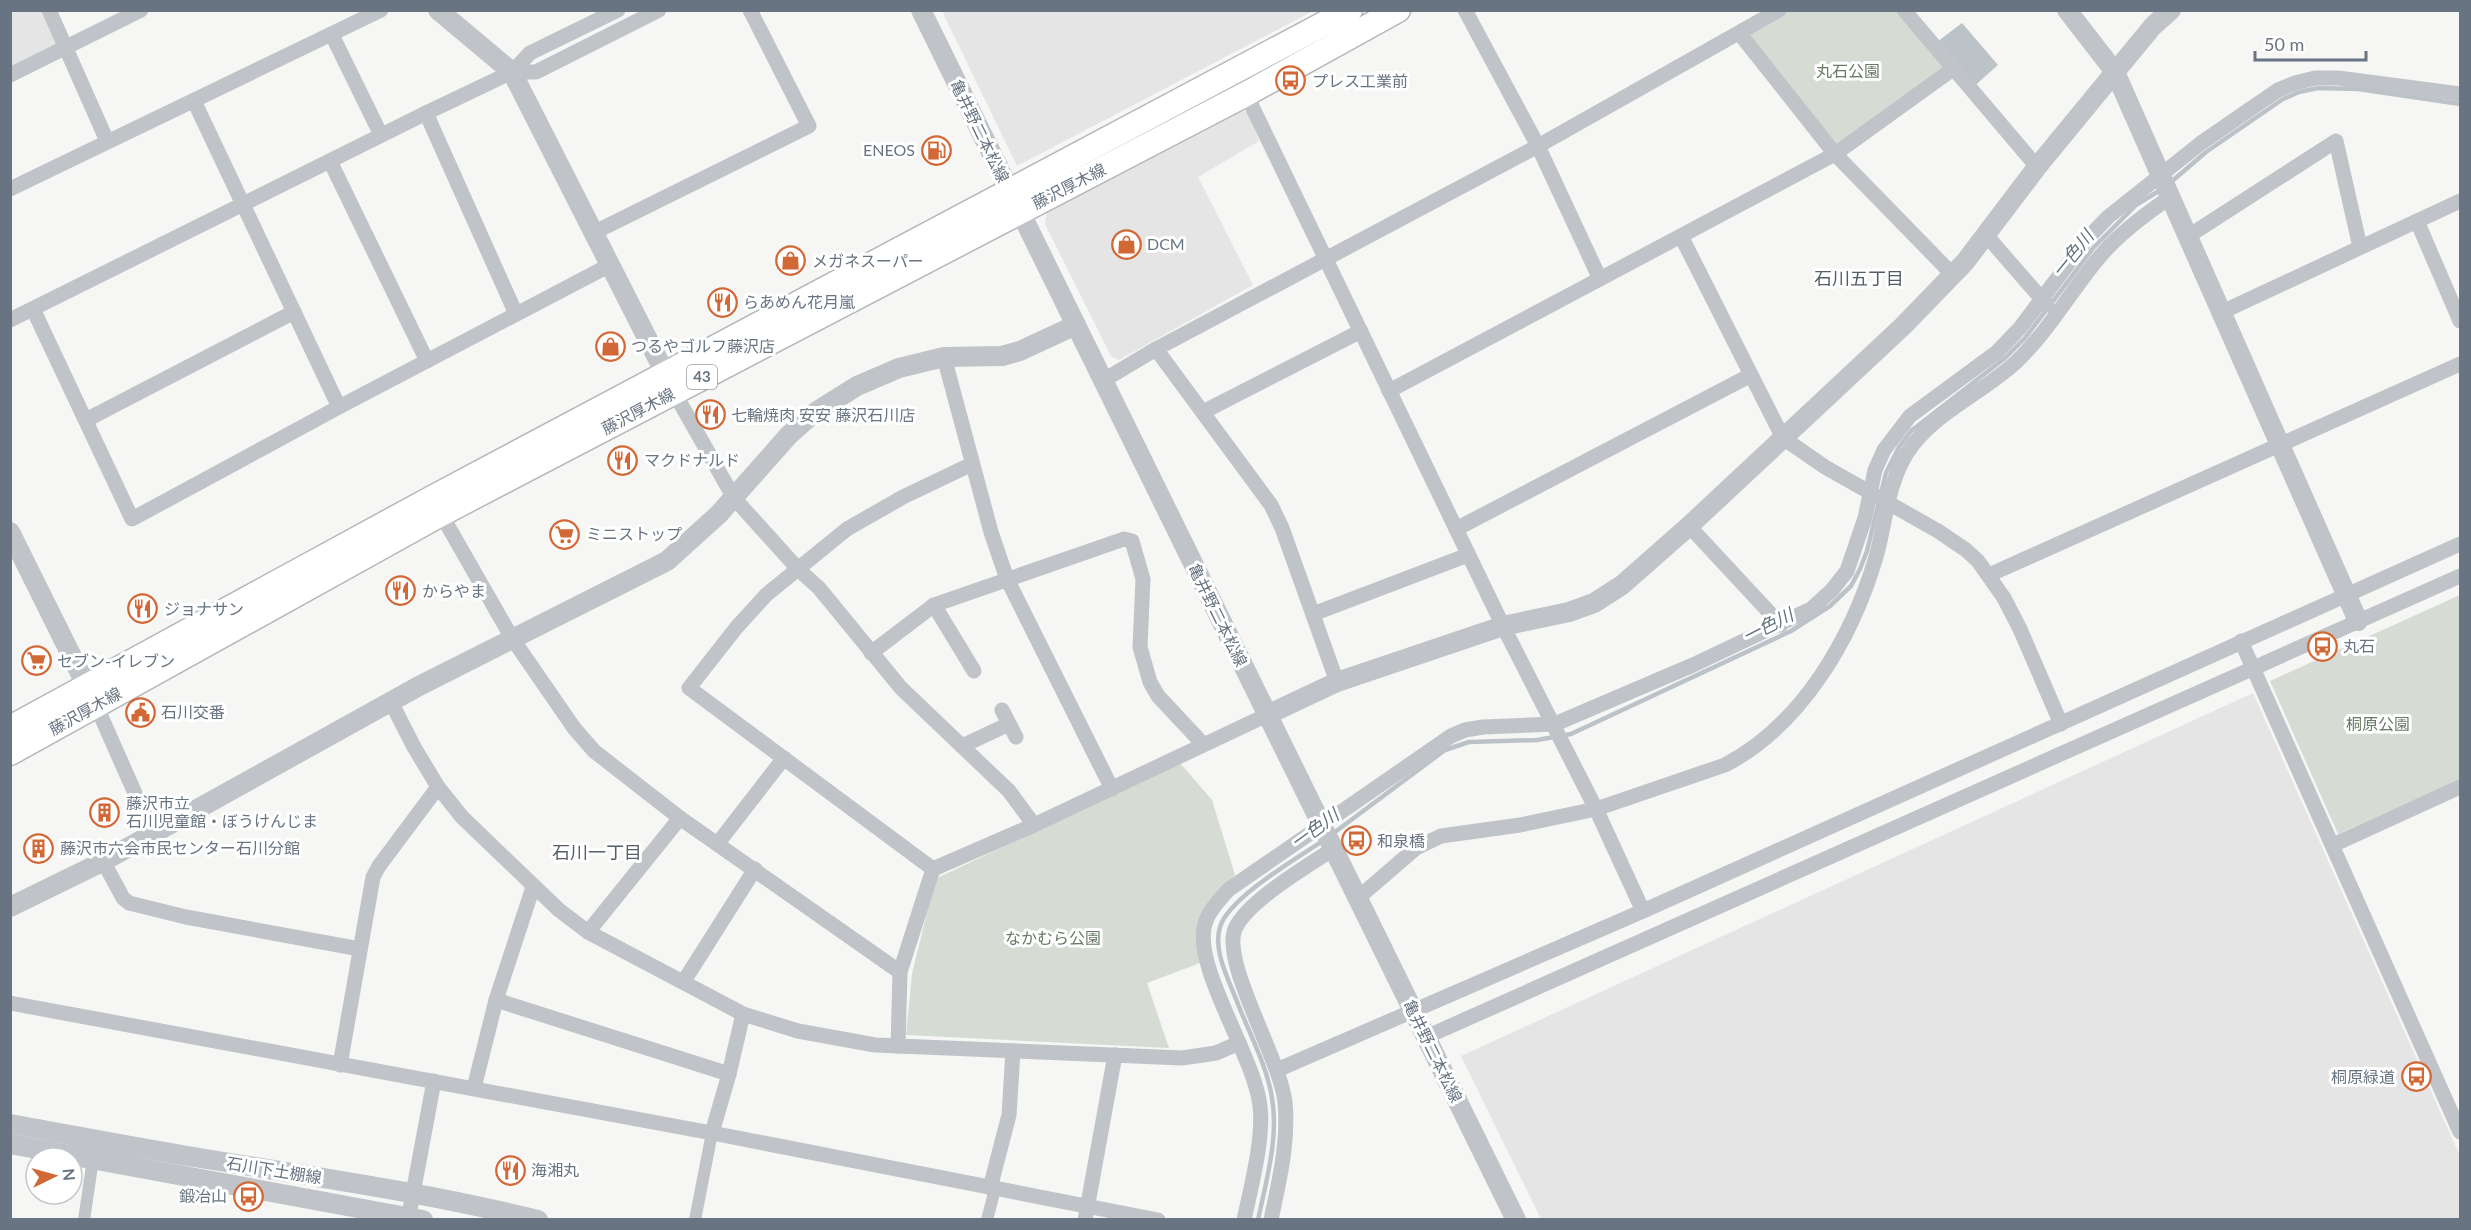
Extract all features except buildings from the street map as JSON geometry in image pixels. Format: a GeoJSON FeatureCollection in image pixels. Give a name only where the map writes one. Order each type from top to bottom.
{"type":"FeatureCollection","features":[{"type":"Feature","properties":{"kind":"main road","name":"藤沢厚木線"},"geometry":{"type":"LineString","coordinates":[[10,728],[91,695],[441,514],[670,384],[1015,202],[1350,10]]}},
{"type":"Feature","properties":{"kind":"main road","name":"藤沢厚木線"},"geometry":{"type":"LineString","coordinates":[[1015,202],[1246,94],[1398,10]]}},
{"type":"Feature","properties":{"kind":"main road","name":"藤沢厚木線"},"geometry":{"type":"LineString","coordinates":[[10,753],[91,695],[432,498],[670,384]]}},
{"type":"Feature","properties":{"kind":"street"},"geometry":{"type":"LineString","coordinates":[[49,10],[107,141]]}},
{"type":"Feature","properties":{"kind":"street"},"geometry":{"type":"LineString","coordinates":[[10,75],[141,10]]}},
{"type":"Feature","properties":{"kind":"street"},"geometry":{"type":"LineString","coordinates":[[10,189],[381,10]]}},
{"type":"Feature","properties":{"kind":"street"},"geometry":{"type":"LineString","coordinates":[[438,10],[512,72],[670,384],[734,498],[799,570],[819,588],[901,688],[1009,791],[1034,825]]}},
{"type":"Feature","properties":{"kind":"street"},"geometry":{"type":"LineString","coordinates":[[10,320],[512,72],[530,53],[618,10]]}},
{"type":"Feature","properties":{"kind":"street"},"geometry":{"type":"LineString","coordinates":[[512,72],[536,72],[659,10]]}},
{"type":"Feature","properties":{"kind":"street"},"geometry":{"type":"LineString","coordinates":[[593,233],[810,126],[750,10]]}},
{"type":"Feature","properties":{"kind":"street","name":"亀井野二本松線"},"geometry":{"type":"LineString","coordinates":[[921,10],[1516,1220]]}},
{"type":"Feature","properties":{"kind":"street"},"geometry":{"type":"LineString","coordinates":[[1465,10],[1538,146],[1600,279]]}},
{"type":"Feature","properties":{"kind":"street"},"geometry":{"type":"LineString","coordinates":[[1104,380],[1156,349],[1538,146],[1779,10]]}},
{"type":"Feature","properties":{"kind":"street"},"geometry":{"type":"LineString","coordinates":[[1904,10],[2037,167]]}},
{"type":"Feature","properties":{"kind":"street"},"geometry":{"type":"LineString","coordinates":[[2067,10],[2115,72],[2164,186],[2282,444],[2358,621]]}},
{"type":"Feature","properties":{"kind":"street"},"geometry":{"type":"LineString","coordinates":[[898,1046],[900,972],[933,869],[1112,789],[1337,682],[1503,626],[1569,612],[1594,603],[1622,585],[1689,526],[1903,326],[1953,275],[2115,72],[2153,26],[2171,10]]}},
{"type":"Feature","properties":{"kind":"street"},"geometry":{"type":"LineString","coordinates":[[1740,34],[1836,154],[1953,275]]}},
{"type":"Feature","properties":{"kind":"street"},"geometry":{"type":"LineString","coordinates":[[332,35],[381,135]]}},
{"type":"Feature","properties":{"kind":"street"},"geometry":{"type":"LineString","coordinates":[[1389,391],[1836,154],[1953,69]]}},
{"type":"Feature","properties":{"kind":"street"},"geometry":{"type":"LineString","coordinates":[[1358,898],[1416,848],[1441,836],[1520,825],[1596,809],[1725,765],[1745,755],[1779,725],[1822,672],[1853,618],[1877,554],[1888,503],[1900,467],[1916,441],[1939,420],[2015,363],[2057,315],[2098,258],[2141,218],[2164,186],[2201,143],[2278,90],[2315,78],[2338,78],[2460,94]]}},
{"type":"Feature","properties":{"kind":"street"},"geometry":{"type":"LineString","coordinates":[[1246,94],[1468,555],[1596,809],[1643,911]]}},
{"type":"Feature","properties":{"kind":"street"},"geometry":{"type":"LineString","coordinates":[[194,101],[339,407]]}},
{"type":"Feature","properties":{"kind":"street"},"geometry":{"type":"LineString","coordinates":[[426,113],[516,314]]}},
{"type":"Feature","properties":{"kind":"street"},"geometry":{"type":"LineString","coordinates":[[2187,237],[2336,141],[2360,248]]}},
{"type":"Feature","properties":{"kind":"street"},"geometry":{"type":"LineString","coordinates":[[330,161],[427,361]]}},
{"type":"Feature","properties":{"kind":"street"},"geometry":{"type":"LineString","coordinates":[[1271,1220],[1286,1134],[1285,1100],[1277,1070],[1233,957],[1234,931],[1241,917],[1328,837],[1450,736],[1465,730],[1483,727],[1558,731],[1811,609],[1832,590],[1847,571],[1860,536],[1875,470],[1884,450],[1910,416],[1997,352],[2020,328],[2086,240],[2108,217],[2164,186]]}},
{"type":"Feature","properties":{"kind":"street"},"geometry":{"type":"LineString","coordinates":[[2222,312],[2460,201]]}},
{"type":"Feature","properties":{"kind":"street"},"geometry":{"type":"LineString","coordinates":[[2417,221],[2460,321]]}},
{"type":"Feature","properties":{"kind":"street"},"geometry":{"type":"LineString","coordinates":[[1986,235],[2057,315]]}},
{"type":"Feature","properties":{"kind":"street"},"geometry":{"type":"LineString","coordinates":[[1681,236],[1783,438],[1825,467],[1966,550],[1989,575],[2020,629],[2061,724]]}},
{"type":"Feature","properties":{"kind":"street"},"geometry":{"type":"LineString","coordinates":[[33,309],[132,519],[610,265]]}},
{"type":"Feature","properties":{"kind":"street"},"geometry":{"type":"LineString","coordinates":[[86,420],[294,312]]}},
{"type":"Feature","properties":{"kind":"street"},"geometry":{"type":"LineString","coordinates":[[10,907],[103,861],[512,638],[667,561],[695,538],[734,498],[789,435],[821,408],[857,386],[899,368],[944,357],[1002,356],[1076,325]]}},
{"type":"Feature","properties":{"kind":"street"},"geometry":{"type":"LineString","coordinates":[[1203,412],[1361,331]]}},
{"type":"Feature","properties":{"kind":"street"},"geometry":{"type":"LineString","coordinates":[[1156,349],[1271,505],[1282,528],[1337,682]]}},
{"type":"Feature","properties":{"kind":"street"},"geometry":{"type":"LineString","coordinates":[[944,357],[972,464],[1007,579],[1112,789]]}},
{"type":"Feature","properties":{"kind":"street"},"geometry":{"type":"LineString","coordinates":[[1989,575],[2460,364]]}},
{"type":"Feature","properties":{"kind":"street"},"geometry":{"type":"LineString","coordinates":[[1456,529],[1750,375]]}},
{"type":"Feature","properties":{"kind":"street"},"geometry":{"type":"LineString","coordinates":[[933,869],[689,688],[736,628],[766,596],[847,529],[903,497],[972,464]]}},
{"type":"Feature","properties":{"kind":"street"},"geometry":{"type":"LineString","coordinates":[[441,514],[512,638],[574,728],[594,751],[680,818],[900,972]]}},
{"type":"Feature","properties":{"kind":"street"},"geometry":{"type":"LineString","coordinates":[[1689,526],[1781,625]]}},
{"type":"Feature","properties":{"kind":"street"},"geometry":{"type":"LineString","coordinates":[[10,532],[91,695],[153,834]]}},
{"type":"Feature","properties":{"kind":"street"},"geometry":{"type":"LineString","coordinates":[[871,654],[934,605],[1124,539],[1132,541],[1143,579],[1140,647],[1150,682],[1158,696],[1203,744]]}},
{"type":"Feature","properties":{"kind":"street"},"geometry":{"type":"LineString","coordinates":[[1277,1070],[1643,911],[2460,544]]}},
{"type":"Feature","properties":{"kind":"street"},"geometry":{"type":"LineString","coordinates":[[1313,614],[1468,555]]}},
{"type":"Feature","properties":{"kind":"street"},"geometry":{"type":"LineString","coordinates":[[1426,1037],[2460,576]]}},
{"type":"Feature","properties":{"kind":"street"},"geometry":{"type":"LineString","coordinates":[[934,605],[974,671]]}},
{"type":"Feature","properties":{"kind":"street"},"geometry":{"type":"LineString","coordinates":[[2241,641],[2460,1132]]}},
{"type":"Feature","properties":{"kind":"street"},"geometry":{"type":"LineString","coordinates":[[391,702],[438,787],[462,817],[533,887],[588,932],[744,1014],[798,1031],[839,1039],[898,1046],[1182,1058],[1216,1053],[1239,1043]]}},
{"type":"Feature","properties":{"kind":"street"},"geometry":{"type":"LineString","coordinates":[[962,746],[1013,730],[1002,710]]}},
{"type":"Feature","properties":{"kind":"street"},"geometry":{"type":"LineString","coordinates":[[718,843],[784,758]]}},
{"type":"Feature","properties":{"kind":"street"},"geometry":{"type":"LineString","coordinates":[[340,1065],[373,877],[438,787]]}},
{"type":"Feature","properties":{"kind":"street"},"geometry":{"type":"LineString","coordinates":[[2333,845],[2460,787]]}},
{"type":"Feature","properties":{"kind":"street"},"geometry":{"type":"LineString","coordinates":[[588,932],[680,818]]}},
{"type":"Feature","properties":{"kind":"street"},"geometry":{"type":"LineString","coordinates":[[1244,1220],[1258,1142],[1260,1107],[1255,1081],[1206,959],[1203,941],[1205,922],[1228,890],[1328,837]]}},
{"type":"Feature","properties":{"kind":"street"},"geometry":{"type":"LineString","coordinates":[[103,861],[123,898],[129,903],[186,917],[360,949]]}},
{"type":"Feature","properties":{"kind":"street"},"geometry":{"type":"LineString","coordinates":[[684,981],[755,869]]}},
{"type":"Feature","properties":{"kind":"street"},"geometry":{"type":"LineString","coordinates":[[474,1088],[496,1000],[533,887]]}},
{"type":"Feature","properties":{"kind":"street"},"geometry":{"type":"LineString","coordinates":[[496,1000],[729,1074]]}},
{"type":"Feature","properties":{"kind":"street"},"geometry":{"type":"LineString","coordinates":[[10,1003],[712,1133],[992,1188],[1086,1213],[1158,1220]]}},
{"type":"Feature","properties":{"kind":"street"},"geometry":{"type":"LineString","coordinates":[[695,1220],[712,1133],[744,1014]]}},
{"type":"Feature","properties":{"kind":"street"},"geometry":{"type":"LineString","coordinates":[[987,1220],[1009,1115],[1013,1051]]}},
{"type":"Feature","properties":{"kind":"street"},"geometry":{"type":"LineString","coordinates":[[1086,1213],[1115,1055]]}},
{"type":"Feature","properties":{"kind":"street"},"geometry":{"type":"LineString","coordinates":[[413,1219],[413,1193],[434,1081]]}},
{"type":"Feature","properties":{"kind":"street","name":"石川下土棚線"},"geometry":{"type":"LineString","coordinates":[[10,1124],[413,1193],[538,1220]]}},
{"type":"Feature","properties":{"kind":"street","name":"石川下土棚線"},"geometry":{"type":"LineString","coordinates":[[10,1144],[413,1219]]}},
{"type":"Feature","properties":{"kind":"street"},"geometry":{"type":"LineString","coordinates":[[84,1220],[93,1159]]}},
{"type":"Feature","properties":{"kind":"shaded area"},"geometry":{"type":"Polygon","coordinates":[[[11,11],[46,11],[61,44],[11,69],[11,11]]]}},
{"type":"Feature","properties":{"kind":"shaded area"},"geometry":{"type":"Polygon","coordinates":[[[942,11],[1313,11],[1017,166],[942,11]]]}},
{"type":"Feature","properties":{"kind":"shaded area"},"geometry":{"type":"Polygon","coordinates":[[[1962,23],[1998,65],[1971,89],[1933,45],[1962,23]]]}},
{"type":"Feature","properties":{"kind":"shaded area","name":"DCM"},"geometry":{"type":"Polygon","coordinates":[[[1242,111],[1248,112],[1259,141],[1198,177],[1253,285],[1119,360],[1111,356],[1045,224],[1047,211],[1242,111]]]}},
{"type":"Feature","properties":{"kind":"shaded area"},"geometry":{"type":"Polygon","coordinates":[[[2253,693],[2460,1156],[2460,1219],[1541,1219],[1461,1056],[2253,693]]]}},
{"type":"Feature","properties":{"kind":"green space","name":"丸石公園"},"geometry":{"type":"Polygon","coordinates":[[[1779,11],[1904,11],[1953,69],[1835,154],[1740,34],[1779,11]]]}},
{"type":"Feature","properties":{"kind":"green space","name":"桐原公園"},"geometry":{"type":"Polygon","coordinates":[[[2460,595],[2460,780],[2338,834],[2270,681],[2460,595]]]}},
{"type":"Feature","properties":{"kind":"green space","name":"なかむら公園"},"geometry":{"type":"Polygon","coordinates":[[[1180,763],[1212,800],[1235,875],[1203,910],[1196,934],[1200,963],[1147,983],[1169,1048],[906,1035],[912,974],[935,879],[1180,763]]]}},
{"type":"Feature","properties":{"kind":"waterway","name":"一色川"},"geometry":{"type":"LineString","coordinates":[[2171,182],[2206,152],[2283,99],[2299,92],[2318,88],[2358,89],[2460,104]]}},
{"type":"Feature","properties":{"kind":"waterway","name":"一色川"},"geometry":{"type":"LineString","coordinates":[[1331,835],[1445,750],[1469,742],[1537,740],[1571,734],[1791,631],[1830,606],[1851,586],[1860,569],[1867,551],[1886,473],[1899,447],[1911,431],[2005,358],[2025,338],[2094,247],[2136,205],[2162,189]]}},
{"type":"Feature","properties":{"kind":"waterway","name":"一色川"},"geometry":{"type":"LineString","coordinates":[[1258,1220],[1273,1144],[1272,1098],[1262,1062],[1222,963],[1219,953],[1219,932],[1222,922],[1230,911],[1253,888],[1324,840]]}},
{"type":"Feature","properties":{"kind":"place","name":"プレス工業前"},"geometry":{"type":"Point","coordinates":[1291,81]}},
{"type":"Feature","properties":{"kind":"place","name":"ENEOS"},"geometry":{"type":"Point","coordinates":[936,150]}},
{"type":"Feature","properties":{"kind":"place","name":"DCM"},"geometry":{"type":"Point","coordinates":[1126,244]}},
{"type":"Feature","properties":{"kind":"place","name":"メガネスーパー"},"geometry":{"type":"Point","coordinates":[791,261]}},
{"type":"Feature","properties":{"kind":"place","name":"らあめん花月嵐"},"geometry":{"type":"Point","coordinates":[722,302]}},
{"type":"Feature","properties":{"kind":"place","name":"つるやゴルフ藤沢店"},"geometry":{"type":"Point","coordinates":[610,346]}},
{"type":"Feature","properties":{"kind":"place","name":"七輪焼肉 安安 藤沢石川店"},"geometry":{"type":"Point","coordinates":[710,415]}},
{"type":"Feature","properties":{"kind":"place","name":"マクドナルド"},"geometry":{"type":"Point","coordinates":[623,460]}},
{"type":"Feature","properties":{"kind":"place","name":"ミニストップ"},"geometry":{"type":"Point","coordinates":[565,534]}},
{"type":"Feature","properties":{"kind":"place","name":"からやま"},"geometry":{"type":"Point","coordinates":[401,591]}},
{"type":"Feature","properties":{"kind":"place","name":"ジョナサン"},"geometry":{"type":"Point","coordinates":[143,609]}},
{"type":"Feature","properties":{"kind":"place","name":"丸石"},"geometry":{"type":"Point","coordinates":[2322,646]}},
{"type":"Feature","properties":{"kind":"place","name":"セブン-イレブン"},"geometry":{"type":"Point","coordinates":[36,661]}},
{"type":"Feature","properties":{"kind":"place","name":"石川交番"},"geometry":{"type":"Point","coordinates":[140,712]}},
{"type":"Feature","properties":{"kind":"place","name":"藤沢市立 石川児童館・ぼうけんじま"},"geometry":{"type":"Point","coordinates":[105,812]}},
{"type":"Feature","properties":{"kind":"place","name":"和泉橋"},"geometry":{"type":"Point","coordinates":[1356,841]}},
{"type":"Feature","properties":{"kind":"place","name":"藤沢市六会市民センター石川分館"},"geometry":{"type":"Point","coordinates":[39,848]}},
{"type":"Feature","properties":{"kind":"place","name":"桐原緑道"},"geometry":{"type":"Point","coordinates":[2416,1077]}},
{"type":"Feature","properties":{"kind":"place","name":"海湘丸"},"geometry":{"type":"Point","coordinates":[510,1170]}},
{"type":"Feature","properties":{"kind":"place","name":"鍛冶山"},"geometry":{"type":"Point","coordinates":[248,1196]}},
{"type":"Feature","properties":{"kind":"district","name":"石川五丁目"},"geometry":{"type":"Point","coordinates":[1859,279]}},
{"type":"Feature","properties":{"kind":"district","name":"石川一丁目"},"geometry":{"type":"Point","coordinates":[597,853]}}]}
